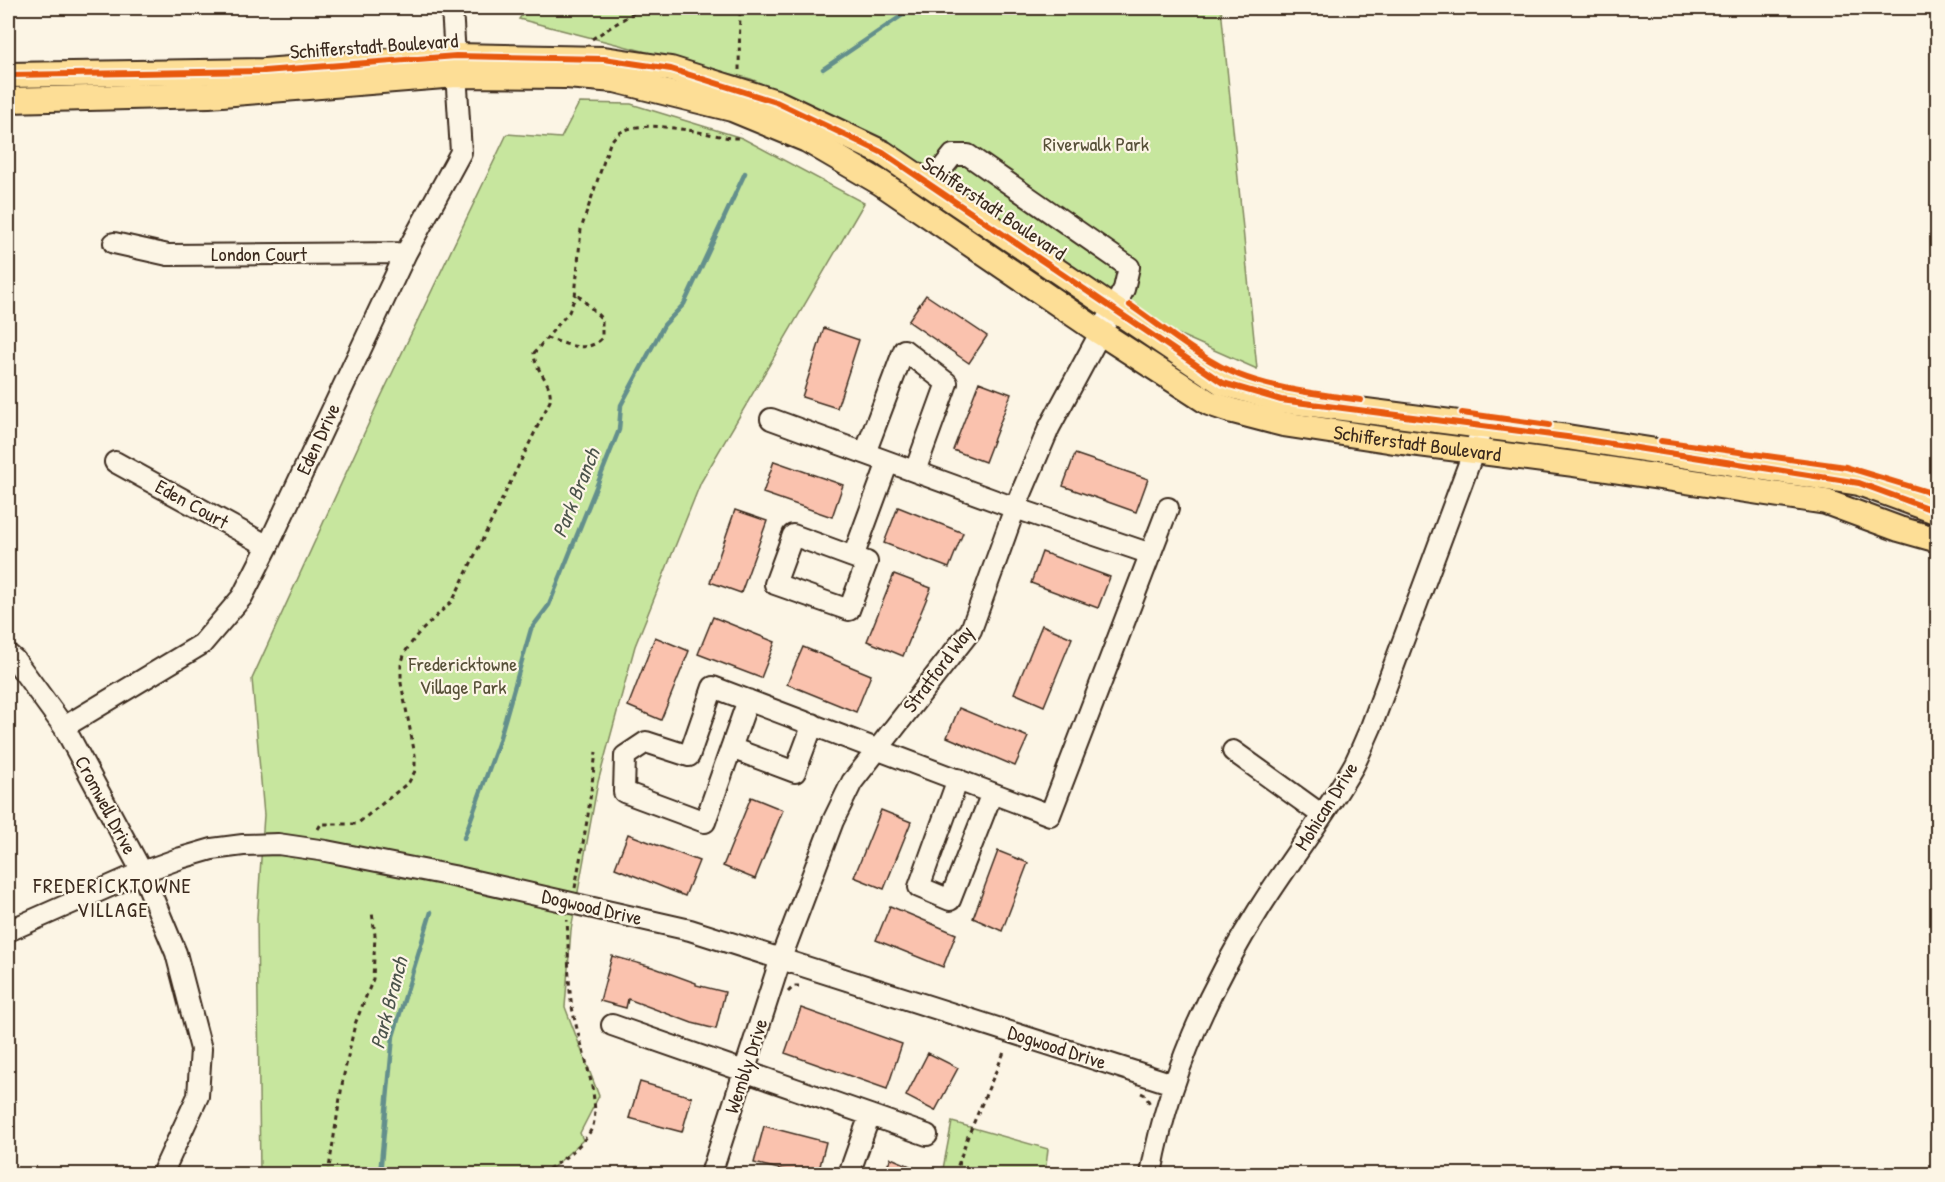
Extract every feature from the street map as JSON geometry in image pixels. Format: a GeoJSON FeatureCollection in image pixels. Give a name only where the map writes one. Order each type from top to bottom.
{"type":"FeatureCollection","features":[{"type":"Feature","properties":{"kind":"main road","name":"Schifferstadt Boulevard"},"geometry":{"type":"LineString","coordinates":[[8,75],[456,66],[604,59],[671,69],[777,102],[883,153],[1223,383],[1281,400],[1567,437],[1859,483],[1938,512]]}},
{"type":"Feature","properties":{"kind":"main road","name":"Schifferstadt Boulevard"},"geometry":{"type":"LineString","coordinates":[[8,100],[209,95],[456,66],[615,80],[732,109],[807,140],[881,183],[1101,333],[1209,403],[1283,424],[1826,502],[1899,529],[1938,540]]}},
{"type":"Feature","properties":{"kind":"street","name":"Eden Drive"},"geometry":{"type":"LineString","coordinates":[[64,727],[202,644],[242,597],[406,253],[461,152],[452,8]]}},
{"type":"Feature","properties":{"kind":"street","name":"Stratford Way"},"geometry":{"type":"LineString","coordinates":[[781,958],[833,821],[852,782],[971,630],[1015,508],[1048,428],[1124,289],[1129,267],[968,154],[953,155],[929,185]]}},
{"type":"Feature","properties":{"kind":"street","name":"London Court"},"geometry":{"type":"LineString","coordinates":[[114,243],[168,255],[406,253]]}},
{"type":"Feature","properties":{"kind":"street"},"geometry":{"type":"LineString","coordinates":[[865,453],[904,350],[947,383],[915,471]]}},
{"type":"Feature","properties":{"kind":"street"},"geometry":{"type":"LineString","coordinates":[[771,419],[1015,508],[1151,554]]}},
{"type":"Feature","properties":{"kind":"street","name":"Mohican Drive"},"geometry":{"type":"LineString","coordinates":[[1151,1174],[1165,1109],[1173,1084],[1203,1010],[1224,967],[1354,764],[1371,727],[1483,426]]}},
{"type":"Feature","properties":{"kind":"street","name":"Eden Court"},"geometry":{"type":"LineString","coordinates":[[115,462],[268,546]]}},
{"type":"Feature","properties":{"kind":"street"},"geometry":{"type":"LineString","coordinates":[[853,557],[888,462]]}},
{"type":"Feature","properties":{"kind":"street"},"geometry":{"type":"LineString","coordinates":[[747,700],[705,822],[624,792],[625,756],[646,742],[689,756],[713,687],[1050,815],[1168,508]]}},
{"type":"Feature","properties":{"kind":"street"},"geometry":{"type":"LineString","coordinates":[[793,535],[853,557],[867,562],[849,610],[775,584],[793,535]]}},
{"type":"Feature","properties":{"kind":"street","name":"Cromwell Drive"},"geometry":{"type":"LineString","coordinates":[[8,654],[15,660],[64,727],[142,872],[176,953],[201,1049],[198,1096],[162,1174]]}},
{"type":"Feature","properties":{"kind":"street"},"geometry":{"type":"LineString","coordinates":[[731,748],[795,772],[813,724]]}},
{"type":"Feature","properties":{"kind":"street"},"geometry":{"type":"LineString","coordinates":[[1233,751],[1322,815]]}},
{"type":"Feature","properties":{"kind":"street"},"geometry":{"type":"LineString","coordinates":[[958,779],[919,887],[950,900],[992,793]]}},
{"type":"Feature","properties":{"kind":"street","name":"Dogwood Drive"},"geometry":{"type":"LineString","coordinates":[[8,931],[142,872],[212,849],[278,844],[453,876],[690,930],[1173,1084]]}},
{"type":"Feature","properties":{"kind":"street","name":"Wembly Drive"},"geometry":{"type":"LineString","coordinates":[[711,1174],[781,958]]}},
{"type":"Feature","properties":{"kind":"street"},"geometry":{"type":"LineString","coordinates":[[612,1025],[927,1135]]}},
{"type":"Feature","properties":{"kind":"street"},"geometry":{"type":"LineString","coordinates":[[849,1174],[870,1115]]}},
{"type":"Feature","properties":{"kind":"path"},"geometry":{"type":"LineString","coordinates":[[587,43],[641,8]]}},
{"type":"Feature","properties":{"kind":"path"},"geometry":{"type":"LineString","coordinates":[[739,75],[740,8]]}},
{"type":"Feature","properties":{"kind":"path"},"geometry":{"type":"LineString","coordinates":[[318,829],[321,824],[357,824],[409,782],[414,771],[415,754],[401,683],[401,665],[405,652],[422,629],[453,600],[550,401],[551,393],[547,380],[534,363],[534,353],[569,312],[575,292],[581,229],[610,143],[616,134],[628,129],[644,127],[678,129],[730,138],[738,138],[740,134]]}},
{"type":"Feature","properties":{"kind":"path"},"geometry":{"type":"LineString","coordinates":[[546,338],[582,348],[595,345],[602,338],[602,319],[575,292]]}},
{"type":"Feature","properties":{"kind":"path"},"geometry":{"type":"LineString","coordinates":[[541,1174],[570,1155],[592,1128],[594,1112],[589,1075],[573,1010],[567,920],[578,878],[596,752]]}},
{"type":"Feature","properties":{"kind":"path"},"geometry":{"type":"LineString","coordinates":[[328,1174],[343,1079],[355,1024],[373,980],[375,935],[372,912]]}},
{"type":"Feature","properties":{"kind":"path"},"geometry":{"type":"LineString","coordinates":[[785,997],[794,986],[810,987]]}},
{"type":"Feature","properties":{"kind":"path"},"geometry":{"type":"LineString","coordinates":[[955,1174],[968,1136],[1005,1050]]}},
{"type":"Feature","properties":{"kind":"path"},"geometry":{"type":"LineString","coordinates":[[1140,1093],[1145,1095],[1151,1108]]}},
{"type":"Feature","properties":{"kind":"green space","name":"Riverwalk Park"},"geometry":{"type":"Polygon","coordinates":[[[527,8],[1221,8],[1257,369],[1058,281],[867,164],[812,106],[751,79],[519,19],[527,8]]]}},
{"type":"Feature","properties":{"kind":"green space","name":"Fredericktowne Village Park"},"geometry":{"type":"Polygon","coordinates":[[[579,103],[631,104],[742,138],[864,203],[701,482],[635,646],[598,782],[571,930],[565,1007],[599,1096],[580,1133],[583,1140],[546,1174],[260,1174],[257,918],[264,815],[252,679],[377,405],[507,134],[561,138],[579,103]]]}},
{"type":"Feature","properties":{"kind":"green space"},"geometry":{"type":"Polygon","coordinates":[[[952,1122],[1048,1149],[1045,1174],[942,1174],[952,1122]]]}},
{"type":"Feature","properties":{"kind":"building"},"geometry":{"type":"Polygon","coordinates":[[[926,295],[987,336],[969,363],[908,321],[926,295]]]}},
{"type":"Feature","properties":{"kind":"building"},"geometry":{"type":"Polygon","coordinates":[[[824,328],[859,340],[837,408],[802,397],[824,328]]]}},
{"type":"Feature","properties":{"kind":"building"},"geometry":{"type":"Polygon","coordinates":[[[979,382],[1011,394],[985,462],[953,450],[979,382]]]}},
{"type":"Feature","properties":{"kind":"building"},"geometry":{"type":"Polygon","coordinates":[[[1075,454],[1148,479],[1136,512],[1063,486],[1075,454]]]}},
{"type":"Feature","properties":{"kind":"building"},"geometry":{"type":"Polygon","coordinates":[[[774,461],[843,485],[832,517],[763,493],[774,461]]]}},
{"type":"Feature","properties":{"kind":"building"},"geometry":{"type":"Polygon","coordinates":[[[898,507],[963,533],[949,568],[884,543],[898,507]]]}},
{"type":"Feature","properties":{"kind":"building"},"geometry":{"type":"Polygon","coordinates":[[[735,510],[767,521],[741,593],[710,582],[735,510]]]}},
{"type":"Feature","properties":{"kind":"building"},"geometry":{"type":"Polygon","coordinates":[[[1042,552],[1110,577],[1098,608],[1031,583],[1042,552]]]}},
{"type":"Feature","properties":{"kind":"building"},"geometry":{"type":"Polygon","coordinates":[[[894,574],[931,588],[903,656],[867,641],[894,574]]]}},
{"type":"Feature","properties":{"kind":"building"},"geometry":{"type":"Polygon","coordinates":[[[713,617],[775,642],[761,678],[698,654],[713,617]]]}},
{"type":"Feature","properties":{"kind":"building"},"geometry":{"type":"Polygon","coordinates":[[[1042,625],[1072,638],[1044,706],[1014,693],[1042,625]]]}},
{"type":"Feature","properties":{"kind":"building"},"geometry":{"type":"Polygon","coordinates":[[[655,637],[689,651],[661,720],[628,706],[655,637]]]}},
{"type":"Feature","properties":{"kind":"building"},"geometry":{"type":"Polygon","coordinates":[[[803,647],[871,675],[856,712],[787,684],[803,647]]]}},
{"type":"Feature","properties":{"kind":"building"},"geometry":{"type":"Polygon","coordinates":[[[959,708],[1028,737],[1015,766],[947,737],[959,708]]]}},
{"type":"Feature","properties":{"kind":"building"},"geometry":{"type":"Polygon","coordinates":[[[751,797],[783,810],[755,879],[723,866],[751,797]]]}},
{"type":"Feature","properties":{"kind":"building"},"geometry":{"type":"Polygon","coordinates":[[[881,810],[911,822],[884,889],[854,877],[881,810]]]}},
{"type":"Feature","properties":{"kind":"building"},"geometry":{"type":"Polygon","coordinates":[[[628,834],[699,861],[685,896],[615,868],[628,834]]]}},
{"type":"Feature","properties":{"kind":"building"},"geometry":{"type":"Polygon","coordinates":[[[998,851],[1028,863],[1002,931],[973,918],[998,851]]]}},
{"type":"Feature","properties":{"kind":"building"},"geometry":{"type":"Polygon","coordinates":[[[890,906],[956,934],[943,967],[876,940],[890,906]]]}},
{"type":"Feature","properties":{"kind":"building"},"geometry":{"type":"Polygon","coordinates":[[[612,956],[652,967],[696,983],[696,985],[725,992],[716,1029],[692,1023],[628,999],[626,1008],[600,1001],[612,956]]]}},
{"type":"Feature","properties":{"kind":"building"},"geometry":{"type":"Polygon","coordinates":[[[801,1008],[902,1044],[887,1089],[785,1053],[801,1008]]]}},
{"type":"Feature","properties":{"kind":"building"},"geometry":{"type":"Polygon","coordinates":[[[928,1053],[958,1068],[935,1111],[906,1096],[928,1053]]]}},
{"type":"Feature","properties":{"kind":"building"},"geometry":{"type":"Polygon","coordinates":[[[640,1082],[692,1097],[682,1132],[629,1118],[640,1082]]]}},
{"type":"Feature","properties":{"kind":"building"},"geometry":{"type":"Polygon","coordinates":[[[764,1126],[826,1142],[818,1174],[800,1174],[754,1163],[764,1126]]]}},
{"type":"Feature","properties":{"kind":"building"},"geometry":{"type":"Polygon","coordinates":[[[891,1158],[929,1174],[883,1174],[891,1158]]]}},
{"type":"Feature","properties":{"kind":"waterway","name":"Park Branch"},"geometry":{"type":"LineString","coordinates":[[823,69],[913,8]]}},
{"type":"Feature","properties":{"kind":"waterway","name":"Park Branch"},"geometry":{"type":"LineString","coordinates":[[464,838],[498,744],[531,629],[549,605],[619,430],[621,405],[664,325],[684,304],[745,173]]}},
{"type":"Feature","properties":{"kind":"waterway","name":"Park Branch"},"geometry":{"type":"LineString","coordinates":[[380,1174],[393,1036],[431,912]]}},
{"type":"Feature","properties":{"kind":"cycle path"},"geometry":{"type":"LineString","coordinates":[[8,75],[264,71],[456,56],[604,59],[671,69],[776,102],[883,153],[1223,383],[1281,400],[1567,437],[1859,483],[1938,512]]}},
{"type":"Feature","properties":{"kind":"cycle path"},"geometry":{"type":"LineString","coordinates":[[1130,305],[1198,353],[1239,375],[1284,388],[1361,400]]}},
{"type":"Feature","properties":{"kind":"cycle path"},"geometry":{"type":"LineString","coordinates":[[1462,413],[1549,425]]}},
{"type":"Feature","properties":{"kind":"cycle path"},"geometry":{"type":"LineString","coordinates":[[1661,441],[1846,467],[1938,495]]}},
{"type":"Feature","properties":{"kind":"district","name":"FREDERICKTOWNE VILLAGE"},"geometry":{"type":"Point","coordinates":[113,898]}}]}
